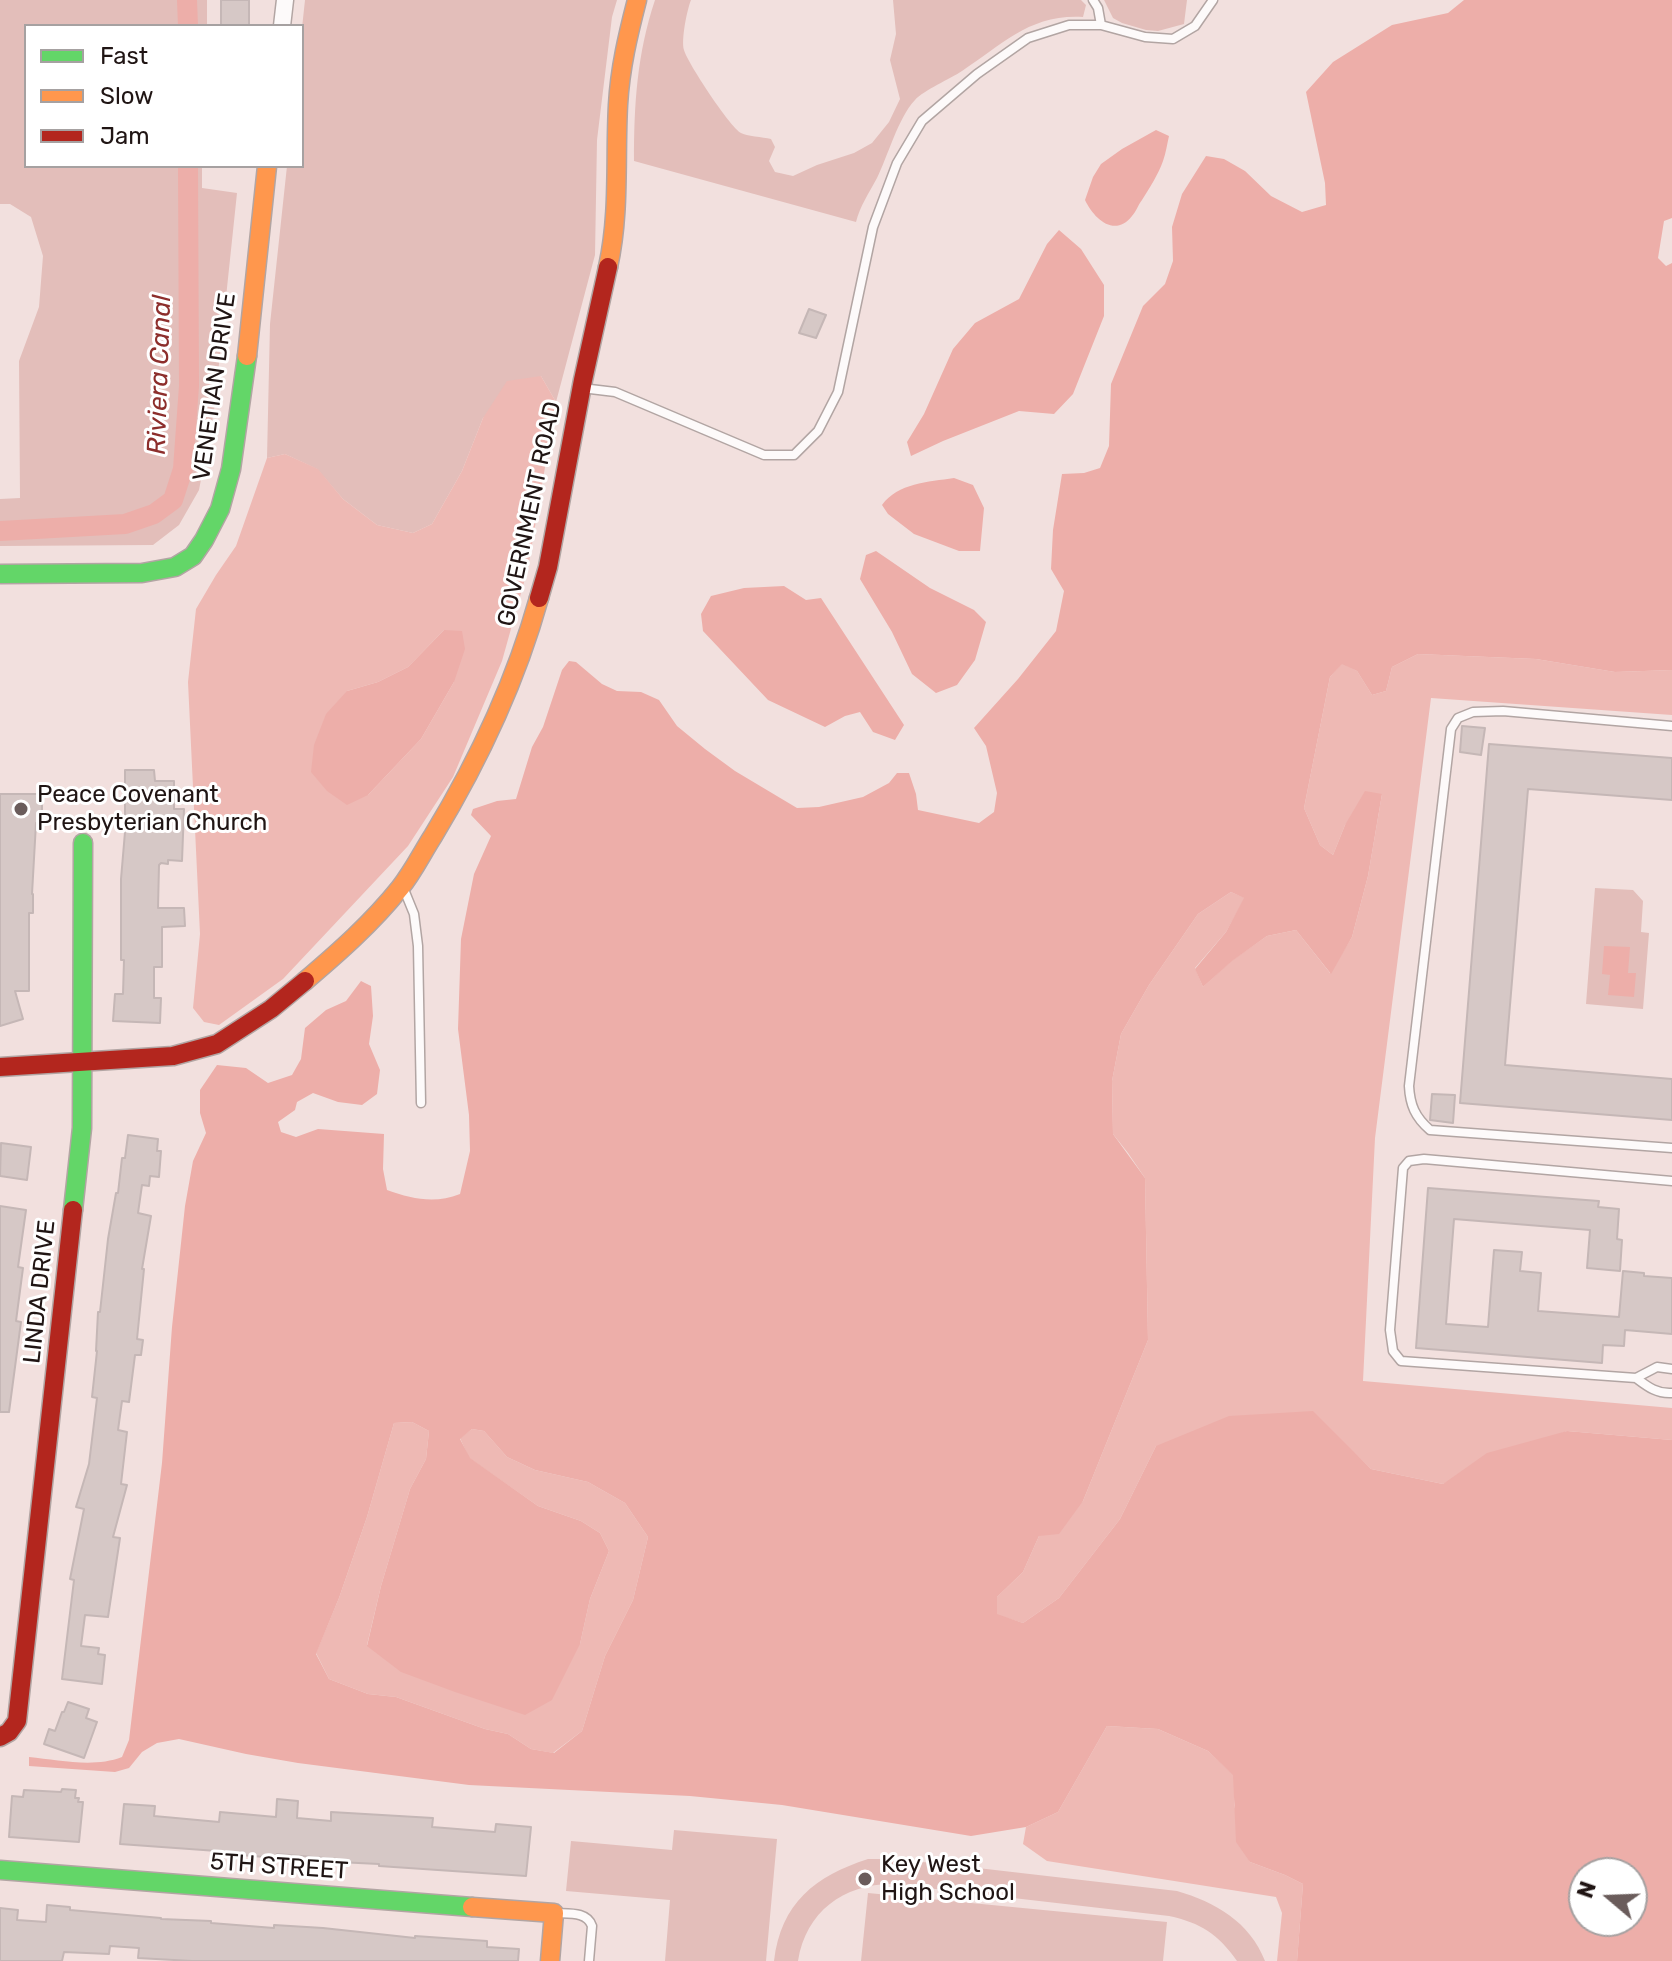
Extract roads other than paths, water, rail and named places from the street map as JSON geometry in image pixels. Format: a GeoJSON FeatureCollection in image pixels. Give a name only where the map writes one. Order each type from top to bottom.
{"type":"FeatureCollection","features":[{"type":"Feature","properties":{"kind":"street"},"geometry":{"type":"LineString","coordinates":[[282,24],[285,0]]}},
{"type":"Feature","properties":{"kind":"street","name":"GOVERNMENT ROAD"},"geometry":{"type":"LineString","coordinates":[[0,1067],[173,1056],[217,1044],[271,1009],[353,940],[402,886],[461,788],[496,720],[526,645],[548,567],[581,388],[612,248],[622,60],[637,0]]}},
{"type":"Feature","properties":{"kind":"street","name":"VENETIAN DRIVE"},"geometry":{"type":"LineString","coordinates":[[0,574],[142,573],[175,567],[193,556],[204,540],[220,509],[231,469],[247,361],[267,168]]}},
{"type":"Feature","properties":{"kind":"street","name":"LINDA DRIVE"},"geometry":{"type":"LineString","coordinates":[[0,1737],[9,1732],[17,1721],[81,1142],[83,843]]}},
{"type":"Feature","properties":{"kind":"street","name":"5TH STREET"},"geometry":{"type":"LineString","coordinates":[[0,1870],[554,1913]]}},
{"type":"Feature","properties":{"kind":"street"},"geometry":{"type":"LineString","coordinates":[[550,1961],[554,1913]]}},
{"type":"Feature","properties":{"kind":"lane"},"geometry":{"type":"LineString","coordinates":[[1093,0],[1101,25]]}},
{"type":"Feature","properties":{"kind":"lane"},"geometry":{"type":"LineString","coordinates":[[581,388],[615,392],[764,455],[794,455],[818,431],[838,392],[873,227],[897,163],[922,121],[977,74],[1028,38],[1069,25],[1101,25],[1145,37],[1173,39],[1195,26],[1213,0]]}},
{"type":"Feature","properties":{"kind":"lane"},"geometry":{"type":"LineString","coordinates":[[1672,726],[1503,711],[1473,712],[1458,718],[1451,729],[1409,1086],[1410,1099],[1419,1120],[1430,1130],[1672,1148]]}},
{"type":"Feature","properties":{"kind":"lane"},"geometry":{"type":"LineString","coordinates":[[402,886],[414,914],[418,946],[421,1103]]}},
{"type":"Feature","properties":{"kind":"lane"},"geometry":{"type":"LineString","coordinates":[[1672,1181],[1424,1159],[1409,1161],[1403,1168],[1390,1330],[1393,1351],[1401,1361],[1636,1378],[1657,1367],[1672,1369]]}},
{"type":"Feature","properties":{"kind":"lane"},"geometry":{"type":"LineString","coordinates":[[1636,1378],[1650,1389],[1672,1393]]}},
{"type":"Feature","properties":{"kind":"lane"},"geometry":{"type":"LineString","coordinates":[[554,1913],[583,1915],[591,1921],[589,1961]]}},
{"type":"Feature","properties":{"kind":"waterway","name":"Riviera Canal"},"geometry":{"type":"LineString","coordinates":[[187,0],[188,24]]}},
{"type":"Feature","properties":{"kind":"waterway","name":"Riviera Canal"},"geometry":{"type":"LineString","coordinates":[[0,531],[125,524],[154,514],[173,500],[183,469],[189,386],[188,168]]}},
{"type":"Feature","properties":{"kind":"place","name":"Peace Covenant Presbyterian Church"},"geometry":{"type":"Point","coordinates":[21,809]}},
{"type":"Feature","properties":{"kind":"place","name":"Key West High School"},"geometry":{"type":"Point","coordinates":[865,1879]}}]}
